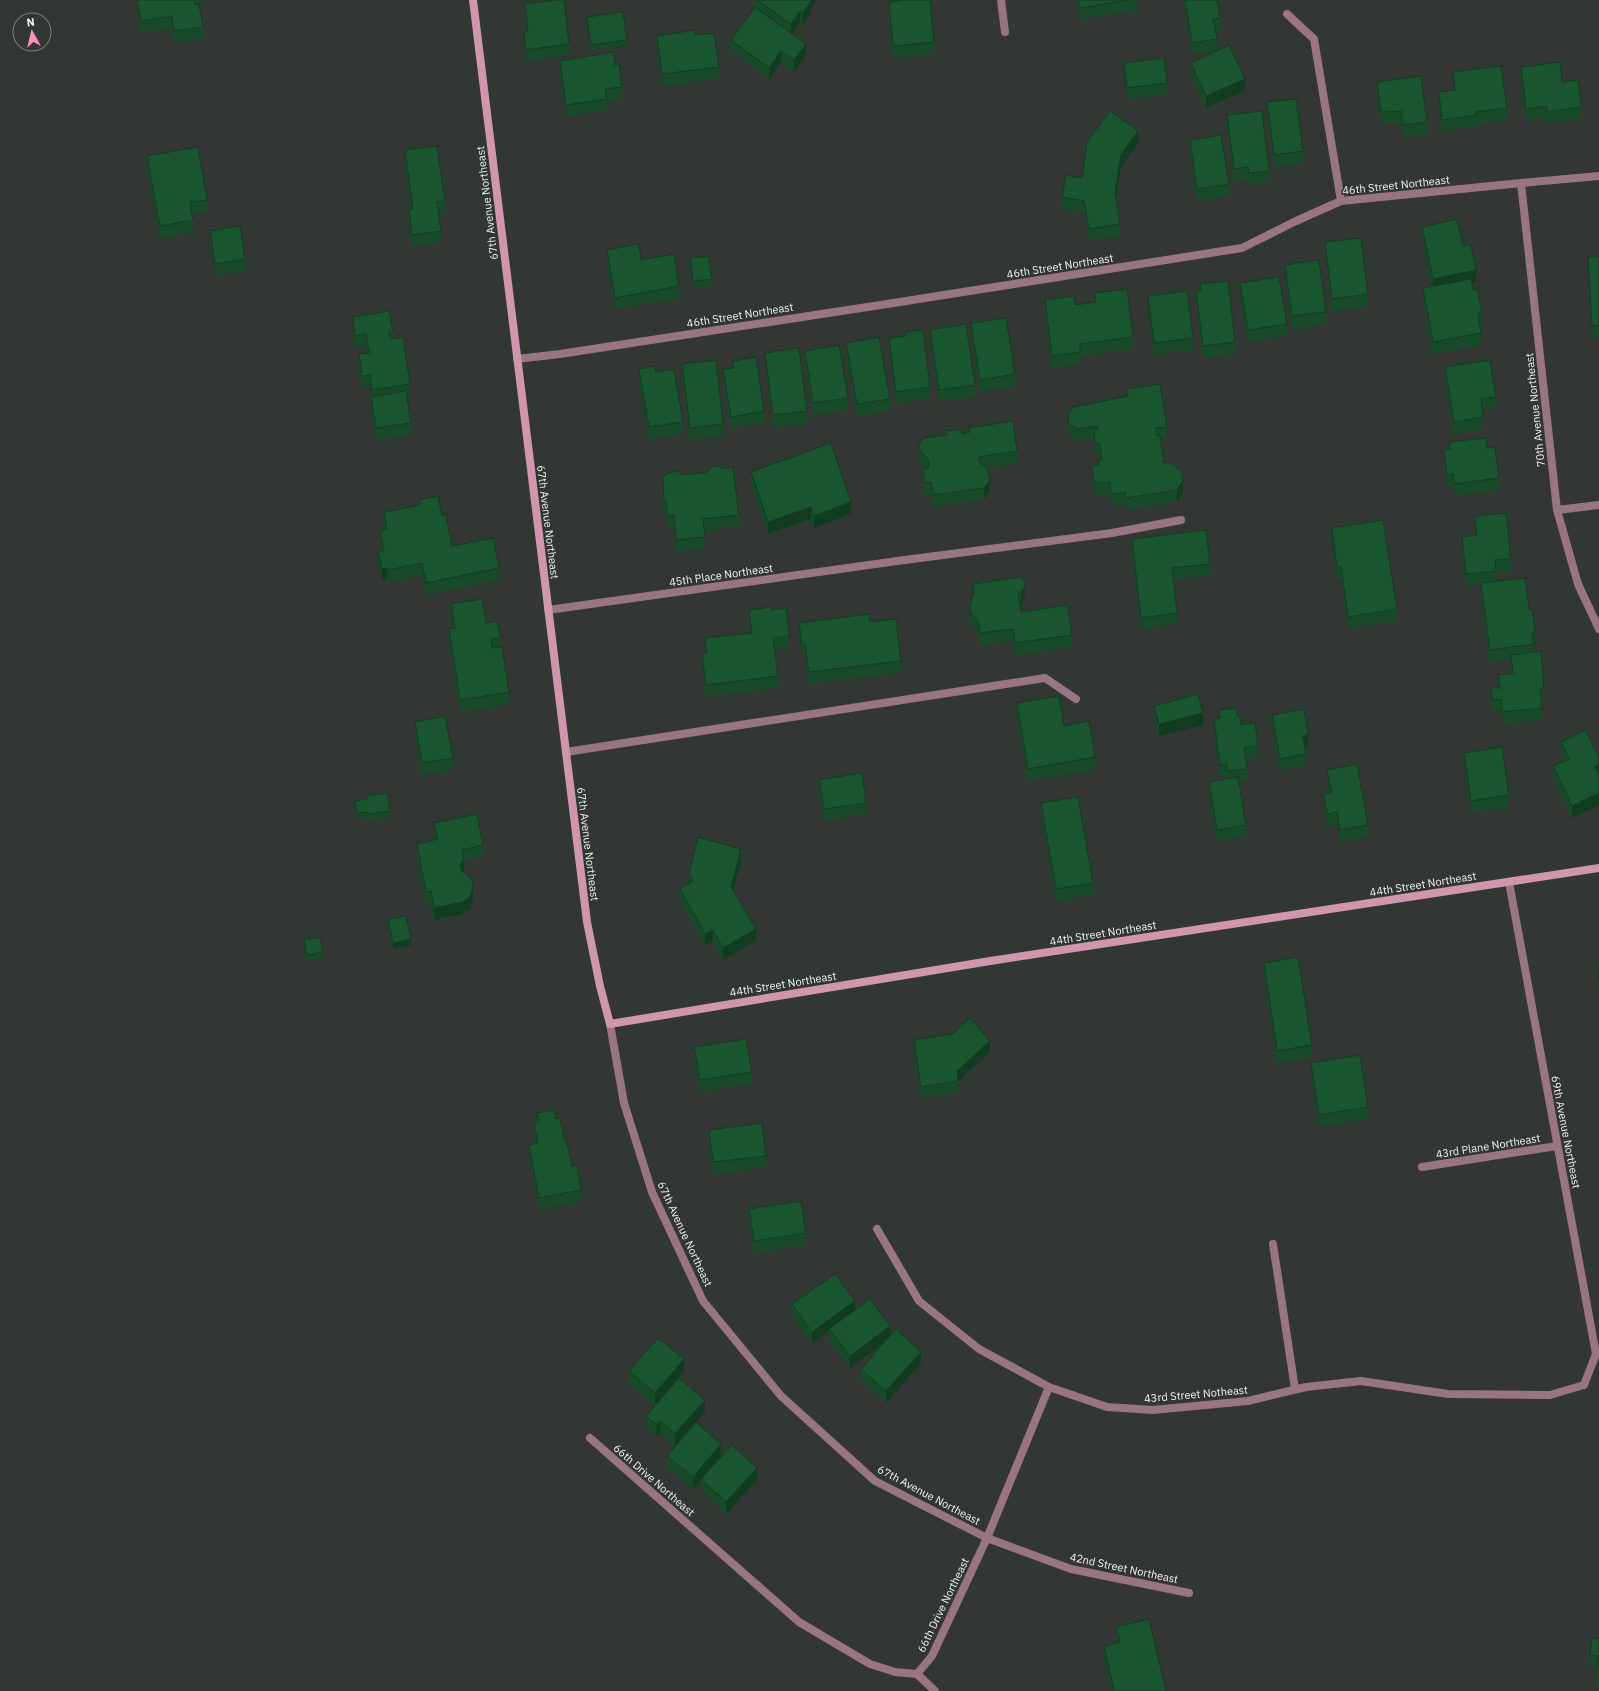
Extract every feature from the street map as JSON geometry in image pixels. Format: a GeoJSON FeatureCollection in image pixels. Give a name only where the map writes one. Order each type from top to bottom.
{"type":"FeatureCollection","features":[{"type":"Feature","properties":{"kind":"street","name":"67th Avenue Northeast"},"geometry":{"type":"LineString","coordinates":[[472,0],[587,922],[600,986],[610,1024],[624,1103],[652,1192],[704,1301],[781,1396],[875,1481],[987,1538]]}},
{"type":"Feature","properties":{"kind":"street"},"geometry":{"type":"LineString","coordinates":[[1001,0],[1005,32]]}},
{"type":"Feature","properties":{"kind":"street"},"geometry":{"type":"LineString","coordinates":[[1287,14],[1314,40],[1341,201]]}},
{"type":"Feature","properties":{"kind":"street","name":"46th Street Northeast"},"geometry":{"type":"LineString","coordinates":[[517,359],[560,354],[856,309],[1242,248],[1296,221],[1341,201],[1521,182],[1599,176]]}},
{"type":"Feature","properties":{"kind":"street","name":"70th Avenue Northeast"},"geometry":{"type":"LineString","coordinates":[[1521,182],[1557,510],[1578,584],[1599,629]]}},
{"type":"Feature","properties":{"kind":"street"},"geometry":{"type":"LineString","coordinates":[[1557,510],[1599,505]]}},
{"type":"Feature","properties":{"kind":"street","name":"45th Place Northeast"},"geometry":{"type":"LineString","coordinates":[[548,610],[1112,532],[1181,520]]}},
{"type":"Feature","properties":{"kind":"street"},"geometry":{"type":"LineString","coordinates":[[566,752],[1045,678],[1076,699]]}},
{"type":"Feature","properties":{"kind":"street","name":"44th Street Northeast"},"geometry":{"type":"LineString","coordinates":[[610,1024],[990,961],[1599,868]]}},
{"type":"Feature","properties":{"kind":"street","name":"69th Avenue Northeast"},"geometry":{"type":"LineString","coordinates":[[1508,882],[1596,1354],[1584,1385]]}},
{"type":"Feature","properties":{"kind":"street","name":"43rd Plane Northeast"},"geometry":{"type":"LineString","coordinates":[[1422,1167],[1558,1146]]}},
{"type":"Feature","properties":{"kind":"street","name":"43rd Street Notheast"},"geometry":{"type":"LineString","coordinates":[[877,1228],[919,1301],[979,1349],[1049,1387],[1107,1407],[1153,1410],[1248,1401],[1306,1387],[1361,1381],[1448,1394],[1550,1395],[1584,1385]]}},
{"type":"Feature","properties":{"kind":"street"},"geometry":{"type":"LineString","coordinates":[[1273,1244],[1295,1389]]}},
{"type":"Feature","properties":{"kind":"street","name":"66th Drive Northeast"},"geometry":{"type":"LineString","coordinates":[[590,1438],[799,1622],[870,1664],[895,1672],[917,1674],[932,1656],[987,1538],[1049,1387]]}},
{"type":"Feature","properties":{"kind":"street","name":"42nd Street Northeast"},"geometry":{"type":"LineString","coordinates":[[987,1538],[1071,1569],[1189,1593]]}},
{"type":"Feature","properties":{"kind":"street"},"geometry":{"type":"LineString","coordinates":[[917,1674],[935,1691]]}},
{"type":"Feature","properties":{"kind":"building"},"geometry":{"type":"Polygon","coordinates":[[[137,0],[195,0],[195,5],[199,4],[203,27],[174,31],[172,16],[141,21],[137,0]]]}},
{"type":"Feature","properties":{"kind":"building"},"geometry":{"type":"Polygon","coordinates":[[[564,0],[569,44],[526,50],[524,32],[528,32],[525,4],[564,0]]]}},
{"type":"Feature","properties":{"kind":"building"},"geometry":{"type":"Polygon","coordinates":[[[757,0],[811,1],[803,13],[800,11],[791,24],[757,0]]]}},
{"type":"Feature","properties":{"kind":"building"},"geometry":{"type":"Polygon","coordinates":[[[903,0],[930,0],[934,42],[893,46],[889,2],[903,0]]]}},
{"type":"Feature","properties":{"kind":"building"},"geometry":{"type":"Polygon","coordinates":[[[1078,0],[1129,0],[1079,8],[1078,0]]]}},
{"type":"Feature","properties":{"kind":"building"},"geometry":{"type":"Polygon","coordinates":[[[1185,0],[1217,0],[1220,18],[1213,19],[1217,39],[1192,43],[1185,0]]]}},
{"type":"Feature","properties":{"kind":"building"},"geometry":{"type":"Polygon","coordinates":[[[755,7],[806,44],[794,60],[781,51],[769,68],[731,40],[755,7]]]}},
{"type":"Feature","properties":{"kind":"building"},"geometry":{"type":"Polygon","coordinates":[[[623,12],[627,40],[591,45],[587,17],[623,12]]]}},
{"type":"Feature","properties":{"kind":"building"},"geometry":{"type":"Polygon","coordinates":[[[695,30],[695,35],[714,33],[719,67],[662,74],[657,36],[695,30]]]}},
{"type":"Feature","properties":{"kind":"building"},"geometry":{"type":"Polygon","coordinates":[[[1229,45],[1245,79],[1206,96],[1191,63],[1229,45]]]}},
{"type":"Feature","properties":{"kind":"building"},"geometry":{"type":"Polygon","coordinates":[[[613,52],[615,65],[619,64],[622,87],[605,89],[607,99],[566,105],[560,61],[613,52]]]}},
{"type":"Feature","properties":{"kind":"building"},"geometry":{"type":"Polygon","coordinates":[[[1164,58],[1167,83],[1127,88],[1124,63],[1164,58]]]}},
{"type":"Feature","properties":{"kind":"building"},"geometry":{"type":"Polygon","coordinates":[[[1560,62],[1562,82],[1578,80],[1581,107],[1547,112],[1546,106],[1526,109],[1521,67],[1560,62]]]}},
{"type":"Feature","properties":{"kind":"building"},"geometry":{"type":"Polygon","coordinates":[[[1501,66],[1507,108],[1476,112],[1476,115],[1442,120],[1439,92],[1455,90],[1453,72],[1501,66]]]}},
{"type":"Feature","properties":{"kind":"building"},"geometry":{"type":"Polygon","coordinates":[[[1421,76],[1427,122],[1403,125],[1401,111],[1381,112],[1377,82],[1421,76]]]}},
{"type":"Feature","properties":{"kind":"building"},"geometry":{"type":"Polygon","coordinates":[[[1296,99],[1303,151],[1274,155],[1267,102],[1296,99]]]}},
{"type":"Feature","properties":{"kind":"building"},"geometry":{"type":"Polygon","coordinates":[[[1110,111],[1138,131],[1121,155],[1115,192],[1120,224],[1089,229],[1084,201],[1062,197],[1066,175],[1082,178],[1087,142],[1110,111]]]}},
{"type":"Feature","properties":{"kind":"building"},"geometry":{"type":"Polygon","coordinates":[[[1262,111],[1269,171],[1249,173],[1248,167],[1234,169],[1227,115],[1262,111]]]}},
{"type":"Feature","properties":{"kind":"building"},"geometry":{"type":"Polygon","coordinates":[[[1221,135],[1229,184],[1197,189],[1190,140],[1221,135]]]}},
{"type":"Feature","properties":{"kind":"building"},"geometry":{"type":"Polygon","coordinates":[[[437,146],[445,201],[437,202],[441,231],[412,235],[409,209],[413,209],[405,150],[437,146]]]}},
{"type":"Feature","properties":{"kind":"building"},"geometry":{"type":"Polygon","coordinates":[[[198,147],[207,200],[190,202],[193,220],[160,226],[147,156],[198,147]]]}},
{"type":"Feature","properties":{"kind":"building"},"geometry":{"type":"Polygon","coordinates":[[[1457,219],[1463,246],[1471,245],[1476,270],[1433,279],[1422,227],[1457,219]]]}},
{"type":"Feature","properties":{"kind":"building"},"geometry":{"type":"Polygon","coordinates":[[[240,226],[245,259],[215,264],[210,231],[240,226]]]}},
{"type":"Feature","properties":{"kind":"building"},"geometry":{"type":"Polygon","coordinates":[[[1361,238],[1368,294],[1332,299],[1325,242],[1361,238]]]}},
{"type":"Feature","properties":{"kind":"building"},"geometry":{"type":"Polygon","coordinates":[[[639,244],[641,260],[674,254],[679,286],[615,298],[607,250],[639,244]]]}},
{"type":"Feature","properties":{"kind":"building"},"geometry":{"type":"Polygon","coordinates":[[[708,256],[712,279],[693,281],[690,258],[708,256]]]}},
{"type":"Feature","properties":{"kind":"building"},"geometry":{"type":"Polygon","coordinates":[[[1588,257],[1599,257],[1599,326],[1592,326],[1588,257]]]}},
{"type":"Feature","properties":{"kind":"building"},"geometry":{"type":"Polygon","coordinates":[[[1319,260],[1326,312],[1292,316],[1285,265],[1319,260]]]}},
{"type":"Feature","properties":{"kind":"building"},"geometry":{"type":"Polygon","coordinates":[[[1279,277],[1287,324],[1248,330],[1240,283],[1279,277]]]}},
{"type":"Feature","properties":{"kind":"building"},"geometry":{"type":"Polygon","coordinates":[[[1471,279],[1473,290],[1477,289],[1482,313],[1478,314],[1481,333],[1433,342],[1423,288],[1471,279]]]}},
{"type":"Feature","properties":{"kind":"building"},"geometry":{"type":"Polygon","coordinates":[[[1228,281],[1235,342],[1203,346],[1196,291],[1201,290],[1200,284],[1228,281]]]}},
{"type":"Feature","properties":{"kind":"building"},"geometry":{"type":"Polygon","coordinates":[[[1127,289],[1133,337],[1080,344],[1080,352],[1052,356],[1045,300],[1074,296],[1075,305],[1096,302],[1095,293],[1127,289]]]}},
{"type":"Feature","properties":{"kind":"building"},"geometry":{"type":"Polygon","coordinates":[[[1187,291],[1193,338],[1154,343],[1148,296],[1187,291]]]}},
{"type":"Feature","properties":{"kind":"building"},"geometry":{"type":"Polygon","coordinates":[[[389,311],[393,332],[389,332],[390,339],[403,337],[410,384],[372,390],[370,375],[362,376],[359,354],[369,353],[366,334],[355,336],[353,317],[389,311]]]}},
{"type":"Feature","properties":{"kind":"building"},"geometry":{"type":"Polygon","coordinates":[[[1006,318],[1015,374],[980,380],[971,323],[1006,318]]]}},
{"type":"Feature","properties":{"kind":"building"},"geometry":{"type":"Polygon","coordinates":[[[966,324],[975,385],[939,390],[930,330],[966,324]]]}},
{"type":"Feature","properties":{"kind":"building"},"geometry":{"type":"Polygon","coordinates":[[[923,330],[930,387],[896,392],[889,338],[906,336],[906,332],[923,330]]]}},
{"type":"Feature","properties":{"kind":"building"},"geometry":{"type":"Polygon","coordinates":[[[879,337],[890,399],[857,404],[846,343],[879,337]]]}},
{"type":"Feature","properties":{"kind":"building"},"geometry":{"type":"Polygon","coordinates":[[[839,345],[848,398],[813,403],[805,351],[839,345]]]}},
{"type":"Feature","properties":{"kind":"building"},"geometry":{"type":"Polygon","coordinates":[[[799,348],[807,411],[773,415],[765,353],[799,348]]]}},
{"type":"Feature","properties":{"kind":"building"},"geometry":{"type":"Polygon","coordinates":[[[756,357],[764,411],[731,417],[723,369],[734,368],[733,361],[756,357]]]}},
{"type":"Feature","properties":{"kind":"building"},"geometry":{"type":"Polygon","coordinates":[[[716,360],[723,424],[690,428],[682,364],[716,360]]]}},
{"type":"Feature","properties":{"kind":"building"},"geometry":{"type":"Polygon","coordinates":[[[1490,360],[1496,397],[1481,399],[1483,417],[1454,422],[1445,367],[1490,360]]]}},
{"type":"Feature","properties":{"kind":"building"},"geometry":{"type":"Polygon","coordinates":[[[655,366],[656,372],[674,369],[683,422],[649,427],[639,369],[655,366]]]}},
{"type":"Feature","properties":{"kind":"building"},"geometry":{"type":"Polygon","coordinates":[[[1160,384],[1167,427],[1155,428],[1157,436],[1160,435],[1164,463],[1170,462],[1181,471],[1183,481],[1177,490],[1126,498],[1125,492],[1111,494],[1110,483],[1094,482],[1092,466],[1098,465],[1098,460],[1102,460],[1100,443],[1095,443],[1094,429],[1098,429],[1097,426],[1077,429],[1069,424],[1068,413],[1074,407],[1128,396],[1127,389],[1160,384]]]}},
{"type":"Feature","properties":{"kind":"building"},"geometry":{"type":"Polygon","coordinates":[[[406,391],[411,423],[376,428],[371,397],[406,391]]]}},
{"type":"Feature","properties":{"kind":"building"},"geometry":{"type":"Polygon","coordinates":[[[1013,421],[1017,451],[979,457],[980,463],[988,469],[990,480],[984,488],[933,495],[931,482],[925,483],[923,469],[929,468],[928,458],[920,452],[919,444],[924,438],[947,435],[946,431],[961,429],[962,434],[970,432],[969,428],[1013,421]]]}},
{"type":"Feature","properties":{"kind":"building"},"geometry":{"type":"Polygon","coordinates":[[[1486,438],[1487,448],[1495,447],[1499,478],[1454,484],[1453,474],[1447,475],[1444,450],[1450,449],[1449,442],[1486,438]]]}},
{"type":"Feature","properties":{"kind":"building"},"geometry":{"type":"Polygon","coordinates":[[[831,443],[851,502],[814,516],[811,507],[768,522],[751,472],[831,443]]]}},
{"type":"Feature","properties":{"kind":"building"},"geometry":{"type":"Polygon","coordinates":[[[719,466],[724,469],[733,467],[739,515],[703,519],[705,537],[676,540],[674,515],[668,516],[666,502],[664,501],[663,478],[668,473],[678,471],[683,475],[707,472],[711,467],[719,466]]]}},
{"type":"Feature","properties":{"kind":"building"},"geometry":{"type":"Polygon","coordinates":[[[438,496],[442,516],[446,515],[452,546],[493,538],[499,568],[426,583],[422,563],[388,570],[387,568],[382,569],[378,551],[384,551],[380,531],[387,529],[384,512],[420,505],[419,500],[438,496]]]}},
{"type":"Feature","properties":{"kind":"building"},"geometry":{"type":"Polygon","coordinates":[[[1506,513],[1511,559],[1495,560],[1496,571],[1466,574],[1462,537],[1477,535],[1475,516],[1506,513]]]}},
{"type":"Feature","properties":{"kind":"building"},"geometry":{"type":"Polygon","coordinates":[[[1383,520],[1397,609],[1348,617],[1341,566],[1337,567],[1332,528],[1383,520]]]}},
{"type":"Feature","properties":{"kind":"building"},"geometry":{"type":"Polygon","coordinates":[[[1206,530],[1210,564],[1172,568],[1177,613],[1141,618],[1132,539],[1206,530]]]}},
{"type":"Feature","properties":{"kind":"building"},"geometry":{"type":"Polygon","coordinates":[[[1019,577],[1024,581],[1025,587],[1021,592],[1018,592],[1021,612],[1067,605],[1072,635],[1015,643],[1013,629],[980,633],[978,621],[971,613],[970,605],[974,593],[973,584],[1019,577]]]}},
{"type":"Feature","properties":{"kind":"building"},"geometry":{"type":"Polygon","coordinates":[[[1525,578],[1529,609],[1532,609],[1535,632],[1532,632],[1534,644],[1490,650],[1481,583],[1525,578]]]}},
{"type":"Feature","properties":{"kind":"building"},"geometry":{"type":"Polygon","coordinates":[[[482,599],[486,623],[497,621],[500,638],[491,639],[492,648],[502,647],[509,692],[460,700],[449,629],[455,628],[451,604],[482,599]]]}},
{"type":"Feature","properties":{"kind":"building"},"geometry":{"type":"Polygon","coordinates":[[[771,607],[772,610],[786,608],[789,636],[773,638],[778,676],[706,685],[702,654],[707,653],[705,638],[752,633],[749,610],[771,607]]]}},
{"type":"Feature","properties":{"kind":"building"},"geometry":{"type":"Polygon","coordinates":[[[869,614],[870,622],[896,619],[901,661],[809,672],[805,644],[802,644],[799,623],[869,614]]]}},
{"type":"Feature","properties":{"kind":"building"},"geometry":{"type":"Polygon","coordinates":[[[1541,651],[1544,688],[1540,688],[1542,708],[1502,712],[1501,699],[1493,700],[1491,688],[1500,688],[1498,675],[1513,673],[1511,655],[1541,651]]]}},
{"type":"Feature","properties":{"kind":"building"},"geometry":{"type":"Polygon","coordinates":[[[1198,694],[1203,713],[1159,724],[1154,706],[1198,694]]]}},
{"type":"Feature","properties":{"kind":"building"},"geometry":{"type":"Polygon","coordinates":[[[1059,696],[1064,726],[1089,721],[1095,757],[1028,769],[1017,703],[1059,696]]]}},
{"type":"Feature","properties":{"kind":"building"},"geometry":{"type":"Polygon","coordinates":[[[1236,708],[1237,716],[1240,716],[1241,725],[1255,723],[1258,746],[1244,748],[1247,769],[1228,771],[1227,764],[1220,765],[1214,719],[1220,718],[1219,710],[1236,708]]]}},
{"type":"Feature","properties":{"kind":"building"},"geometry":{"type":"Polygon","coordinates":[[[1304,709],[1308,735],[1303,736],[1306,754],[1280,759],[1272,715],[1304,709]]]}},
{"type":"Feature","properties":{"kind":"building"},"geometry":{"type":"Polygon","coordinates":[[[445,716],[453,758],[422,763],[415,722],[445,716]]]}},
{"type":"Feature","properties":{"kind":"building"},"geometry":{"type":"Polygon","coordinates":[[[1586,730],[1599,758],[1599,765],[1595,767],[1599,774],[1599,793],[1572,806],[1553,766],[1569,759],[1561,742],[1586,730]]]}},
{"type":"Feature","properties":{"kind":"building"},"geometry":{"type":"Polygon","coordinates":[[[1502,747],[1509,795],[1471,801],[1464,753],[1502,747]]]}},
{"type":"Feature","properties":{"kind":"building"},"geometry":{"type":"Polygon","coordinates":[[[1357,764],[1368,825],[1340,830],[1337,812],[1327,814],[1324,794],[1332,793],[1327,770],[1357,764]]]}},
{"type":"Feature","properties":{"kind":"building"},"geometry":{"type":"Polygon","coordinates":[[[862,773],[866,803],[824,809],[819,780],[862,773]]]}},
{"type":"Feature","properties":{"kind":"building"},"geometry":{"type":"Polygon","coordinates":[[[1238,777],[1246,825],[1217,830],[1209,782],[1238,777]]]}},
{"type":"Feature","properties":{"kind":"building"},"geometry":{"type":"Polygon","coordinates":[[[387,793],[390,811],[369,814],[369,812],[357,813],[355,801],[367,799],[366,796],[387,793]]]}},
{"type":"Feature","properties":{"kind":"building"},"geometry":{"type":"Polygon","coordinates":[[[1078,797],[1093,883],[1056,889],[1041,803],[1078,797]]]}},
{"type":"Feature","properties":{"kind":"building"},"geometry":{"type":"Polygon","coordinates":[[[477,814],[483,845],[462,850],[464,859],[460,864],[462,871],[472,879],[473,888],[470,897],[463,902],[434,908],[431,891],[426,892],[417,844],[438,839],[434,823],[477,814]]]}},
{"type":"Feature","properties":{"kind":"building"},"geometry":{"type":"Polygon","coordinates":[[[698,837],[741,849],[731,887],[756,929],[723,948],[713,930],[705,934],[680,889],[693,881],[689,873],[698,837]]]}},
{"type":"Feature","properties":{"kind":"building"},"geometry":{"type":"Polygon","coordinates":[[[406,916],[411,939],[393,943],[388,919],[406,916]]]}},
{"type":"Feature","properties":{"kind":"building"},"geometry":{"type":"Polygon","coordinates":[[[320,937],[323,952],[307,955],[304,940],[320,937]]]}},
{"type":"Feature","properties":{"kind":"building"},"geometry":{"type":"Polygon","coordinates":[[[1298,957],[1312,1045],[1277,1051],[1264,963],[1298,957]]]}},
{"type":"Feature","properties":{"kind":"building"},"geometry":{"type":"Polygon","coordinates":[[[1597,963],[1599,963],[1599,981],[1597,963]]]}},
{"type":"Feature","properties":{"kind":"building"},"geometry":{"type":"Polygon","coordinates":[[[970,1018],[990,1041],[957,1071],[958,1081],[921,1087],[914,1040],[953,1034],[970,1018]]]}},
{"type":"Feature","properties":{"kind":"building"},"geometry":{"type":"Polygon","coordinates":[[[746,1039],[752,1072],[700,1080],[694,1047],[746,1039]]]}},
{"type":"Feature","properties":{"kind":"building"},"geometry":{"type":"Polygon","coordinates":[[[1360,1055],[1368,1107],[1319,1115],[1311,1063],[1360,1055]]]}},
{"type":"Feature","properties":{"kind":"building"},"geometry":{"type":"Polygon","coordinates":[[[554,1110],[556,1119],[560,1118],[564,1139],[566,1138],[572,1166],[577,1165],[581,1190],[539,1198],[529,1145],[538,1143],[534,1123],[539,1122],[537,1113],[554,1110]]]}},
{"type":"Feature","properties":{"kind":"building"},"geometry":{"type":"Polygon","coordinates":[[[762,1123],[766,1156],[713,1162],[709,1130],[762,1123]]]}},
{"type":"Feature","properties":{"kind":"building"},"geometry":{"type":"Polygon","coordinates":[[[801,1201],[806,1233],[754,1241],[749,1209],[801,1201]]]}},
{"type":"Feature","properties":{"kind":"building"},"geometry":{"type":"Polygon","coordinates":[[[835,1274],[855,1301],[812,1332],[792,1304],[835,1274]]]}},
{"type":"Feature","properties":{"kind":"building"},"geometry":{"type":"Polygon","coordinates":[[[870,1299],[890,1326],[850,1356],[829,1329],[870,1299]]]}},
{"type":"Feature","properties":{"kind":"building"},"geometry":{"type":"Polygon","coordinates":[[[896,1329],[921,1352],[886,1391],[861,1369],[896,1329]]]}},
{"type":"Feature","properties":{"kind":"building"},"geometry":{"type":"Polygon","coordinates":[[[658,1338],[684,1359],[655,1393],[629,1371],[658,1338]]]}},
{"type":"Feature","properties":{"kind":"building"},"geometry":{"type":"Polygon","coordinates":[[[679,1378],[705,1400],[675,1434],[660,1421],[657,1425],[646,1416],[679,1378]]]}},
{"type":"Feature","properties":{"kind":"building"},"geometry":{"type":"Polygon","coordinates":[[[696,1422],[721,1444],[693,1477],[667,1456],[696,1422]]]}},
{"type":"Feature","properties":{"kind":"building"},"geometry":{"type":"Polygon","coordinates":[[[732,1445],[757,1468],[726,1502],[701,1479],[732,1445]]]}},
{"type":"Feature","properties":{"kind":"building"},"geometry":{"type":"Polygon","coordinates":[[[1149,1619],[1166,1691],[1114,1691],[1104,1646],[1120,1642],[1116,1627],[1149,1619]]]}},
{"type":"Feature","properties":{"kind":"building"},"geometry":{"type":"Polygon","coordinates":[[[1592,1638],[1599,1639],[1599,1656],[1590,1655],[1592,1638]]]}},
{"type":"Feature","properties":{"kind":"building"},"geometry":{"type":"Polygon","coordinates":[[[1599,1656],[1599,1675],[1596,1675],[1599,1656]]]}}]}
